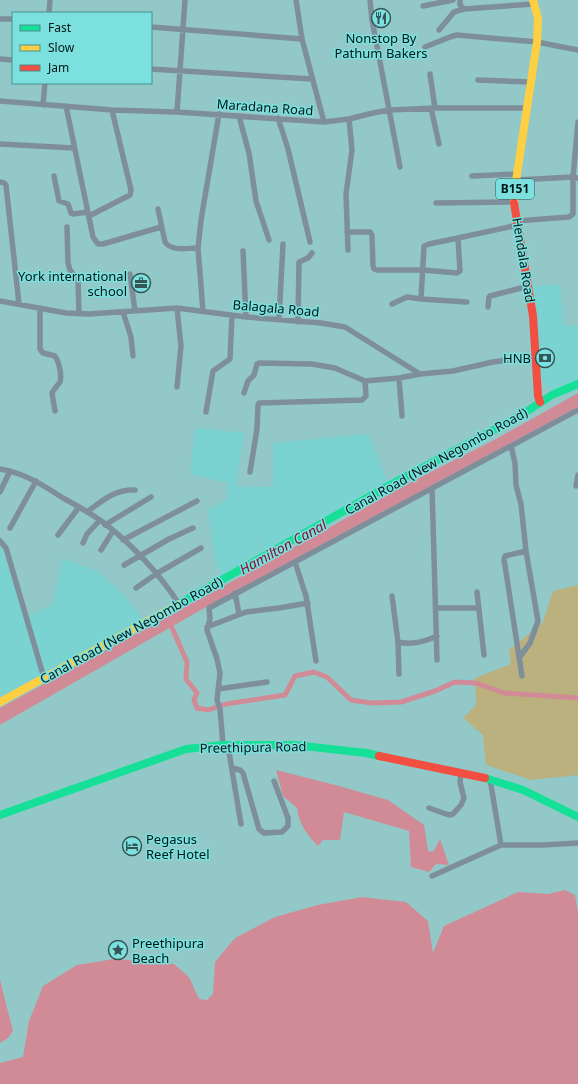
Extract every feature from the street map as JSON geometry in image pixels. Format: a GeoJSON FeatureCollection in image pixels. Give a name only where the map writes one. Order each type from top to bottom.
{"type":"FeatureCollection","features":[{"type":"Feature","properties":{"kind":"main road","name":"Hendala Road"},"geometry":{"type":"LineString","coordinates":[[533,2],[538,18],[537,42],[528,108],[516,177],[514,202],[533,316],[538,396],[540,402]]}},
{"type":"Feature","properties":{"kind":"main road"},"geometry":{"type":"LineString","coordinates":[[538,378],[544,390],[552,395]]}},
{"type":"Feature","properties":{"kind":"main road","name":"Canal Road (New Negombo Road)"},"geometry":{"type":"LineString","coordinates":[[0,702],[179,604],[390,485],[518,417],[552,395],[578,384]]}},
{"type":"Feature","properties":{"kind":"main road","name":"Preethipura Road"},"geometry":{"type":"LineString","coordinates":[[0,815],[186,749],[226,746],[295,745],[366,753],[490,779],[523,790],[578,817]]}},
{"type":"Feature","properties":{"kind":"street"},"geometry":{"type":"LineString","coordinates":[[50,0],[50,12]]}},
{"type":"Feature","properties":{"kind":"street"},"geometry":{"type":"LineString","coordinates":[[177,112],[185,0]]}},
{"type":"Feature","properties":{"kind":"street"},"geometry":{"type":"LineString","coordinates":[[296,0],[302,39],[324,122]]}},
{"type":"Feature","properties":{"kind":"street"},"geometry":{"type":"LineString","coordinates":[[370,0],[372,20],[400,167]]}},
{"type":"Feature","properties":{"kind":"street"},"geometry":{"type":"LineString","coordinates":[[423,6],[453,0]]}},
{"type":"Feature","properties":{"kind":"street"},"geometry":{"type":"LineString","coordinates":[[460,0],[460,5],[464,9]]}},
{"type":"Feature","properties":{"kind":"street"},"geometry":{"type":"LineString","coordinates":[[439,30],[454,12],[464,9],[533,2]]}},
{"type":"Feature","properties":{"kind":"street"},"geometry":{"type":"LineString","coordinates":[[0,18],[12,19]]}},
{"type":"Feature","properties":{"kind":"street"},"geometry":{"type":"LineString","coordinates":[[152,27],[302,39]]}},
{"type":"Feature","properties":{"kind":"street"},"geometry":{"type":"LineString","coordinates":[[425,47],[457,35],[537,42],[578,50]]}},
{"type":"Feature","properties":{"kind":"street"},"geometry":{"type":"LineString","coordinates":[[0,59],[12,60]]}},
{"type":"Feature","properties":{"kind":"street"},"geometry":{"type":"LineString","coordinates":[[152,69],[312,80]]}},
{"type":"Feature","properties":{"kind":"street"},"geometry":{"type":"LineString","coordinates":[[430,74],[433,108],[439,144]]}},
{"type":"Feature","properties":{"kind":"street"},"geometry":{"type":"LineString","coordinates":[[478,80],[531,82]]}},
{"type":"Feature","properties":{"kind":"street"},"geometry":{"type":"LineString","coordinates":[[43,105],[45,84]]}},
{"type":"Feature","properties":{"kind":"street","name":"Maradana Road"},"geometry":{"type":"LineString","coordinates":[[0,101],[112,110],[219,114],[324,122],[349,119],[389,110],[433,108],[528,108]]}},
{"type":"Feature","properties":{"kind":"street"},"geometry":{"type":"LineString","coordinates":[[66,106],[93,237],[98,244],[103,244],[161,227]]}},
{"type":"Feature","properties":{"kind":"street"},"geometry":{"type":"LineString","coordinates":[[54,176],[59,201],[68,204],[71,213],[73,214],[89,214],[130,195],[131,190],[112,110]]}},
{"type":"Feature","properties":{"kind":"street"},"geometry":{"type":"LineString","coordinates":[[203,311],[198,248],[201,220],[219,114]]}},
{"type":"Feature","properties":{"kind":"street"},"geometry":{"type":"LineString","coordinates":[[239,116],[249,153],[256,201],[269,240]]}},
{"type":"Feature","properties":{"kind":"street"},"geometry":{"type":"LineString","coordinates":[[278,118],[288,149],[310,242]]}},
{"type":"Feature","properties":{"kind":"street"},"geometry":{"type":"LineString","coordinates":[[348,250],[346,194],[352,150],[349,119]]}},
{"type":"Feature","properties":{"kind":"street"},"geometry":{"type":"LineString","coordinates":[[421,299],[424,246],[517,223],[569,217],[574,214],[578,122]]}},
{"type":"Feature","properties":{"kind":"street"},"geometry":{"type":"LineString","coordinates":[[0,144],[74,148]]}},
{"type":"Feature","properties":{"kind":"street"},"geometry":{"type":"LineString","coordinates":[[472,176],[575,177]]}},
{"type":"Feature","properties":{"kind":"street"},"geometry":{"type":"LineString","coordinates":[[0,182],[6,185],[19,304]]}},
{"type":"Feature","properties":{"kind":"street"},"geometry":{"type":"LineString","coordinates":[[436,203],[514,202]]}},
{"type":"Feature","properties":{"kind":"street"},"geometry":{"type":"LineString","coordinates":[[158,209],[161,227],[168,247],[198,248]]}},
{"type":"Feature","properties":{"kind":"street"},"geometry":{"type":"LineString","coordinates":[[67,228],[68,262],[70,270],[78,280],[79,313]]}},
{"type":"Feature","properties":{"kind":"street"},"geometry":{"type":"LineString","coordinates":[[347,232],[370,232],[372,235],[374,269],[377,270],[423,270],[459,273],[458,238]]}},
{"type":"Feature","properties":{"kind":"street"},"geometry":{"type":"LineString","coordinates":[[279,320],[282,244]]}},
{"type":"Feature","properties":{"kind":"street"},"geometry":{"type":"LineString","coordinates":[[243,251],[246,318]]}},
{"type":"Feature","properties":{"kind":"street"},"geometry":{"type":"LineString","coordinates":[[298,322],[299,262],[308,258],[312,254]]}},
{"type":"Feature","properties":{"kind":"street"},"geometry":{"type":"LineString","coordinates":[[130,274],[135,311]]}},
{"type":"Feature","properties":{"kind":"street"},"geometry":{"type":"LineString","coordinates":[[488,307],[488,297],[528,286]]}},
{"type":"Feature","properties":{"kind":"street"},"geometry":{"type":"LineString","coordinates":[[392,304],[407,297],[467,302]]}},
{"type":"Feature","properties":{"kind":"street","name":"Balagala Road"},"geometry":{"type":"LineString","coordinates":[[0,301],[66,313],[123,312],[177,308],[246,318],[321,323],[345,327],[420,374]]}},
{"type":"Feature","properties":{"kind":"street"},"geometry":{"type":"LineString","coordinates":[[40,308],[40,349],[42,353],[55,356],[59,369],[60,380],[52,392],[55,411]]}},
{"type":"Feature","properties":{"kind":"street"},"geometry":{"type":"LineString","coordinates":[[177,308],[181,346],[177,387]]}},
{"type":"Feature","properties":{"kind":"street"},"geometry":{"type":"LineString","coordinates":[[123,312],[131,337],[133,356]]}},
{"type":"Feature","properties":{"kind":"street"},"geometry":{"type":"LineString","coordinates":[[206,412],[213,371],[230,360],[232,316]]}},
{"type":"Feature","properties":{"kind":"street"},"geometry":{"type":"LineString","coordinates":[[244,393],[248,381],[254,375],[257,364],[259,363],[312,364],[335,368],[365,381],[454,371],[493,362],[536,356]]}},
{"type":"Feature","properties":{"kind":"street"},"geometry":{"type":"LineString","coordinates":[[399,378],[402,416]]}},
{"type":"Feature","properties":{"kind":"street"},"geometry":{"type":"LineString","coordinates":[[250,472],[257,429],[259,403],[362,400],[366,396],[365,381]]}},
{"type":"Feature","properties":{"kind":"street"},"geometry":{"type":"LineString","coordinates":[[241,824],[232,768],[217,700],[220,673],[208,633],[207,627],[210,619],[209,608],[578,410]]}},
{"type":"Feature","properties":{"kind":"street"},"geometry":{"type":"LineString","coordinates":[[511,446],[515,463],[516,485],[521,504],[526,551],[538,620],[530,643],[519,658]]}},
{"type":"Feature","properties":{"kind":"street"},"geometry":{"type":"LineString","coordinates":[[0,470],[10,471],[36,481],[102,522],[123,540],[156,574],[171,591],[179,604]]}},
{"type":"Feature","properties":{"kind":"street"},"geometry":{"type":"LineString","coordinates":[[0,492],[10,471]]}},
{"type":"Feature","properties":{"kind":"street"},"geometry":{"type":"LineString","coordinates":[[576,486],[578,475]]}},
{"type":"Feature","properties":{"kind":"street"},"geometry":{"type":"LineString","coordinates":[[10,528],[36,481]]}},
{"type":"Feature","properties":{"kind":"street"},"geometry":{"type":"LineString","coordinates":[[432,488],[437,660]]}},
{"type":"Feature","properties":{"kind":"street"},"geometry":{"type":"LineString","coordinates":[[87,512],[106,498],[116,493],[124,490],[136,490]]}},
{"type":"Feature","properties":{"kind":"street"},"geometry":{"type":"LineString","coordinates":[[83,543],[87,534],[102,522],[151,497]]}},
{"type":"Feature","properties":{"kind":"street"},"geometry":{"type":"LineString","coordinates":[[123,540],[197,501]]}},
{"type":"Feature","properties":{"kind":"street"},"geometry":{"type":"LineString","coordinates":[[58,535],[79,507]]}},
{"type":"Feature","properties":{"kind":"street"},"geometry":{"type":"LineString","coordinates":[[124,565],[193,528]]}},
{"type":"Feature","properties":{"kind":"street"},"geometry":{"type":"LineString","coordinates":[[101,550],[113,531]]}},
{"type":"Feature","properties":{"kind":"street"},"geometry":{"type":"LineString","coordinates":[[0,541],[6,548],[44,678]]}},
{"type":"Feature","properties":{"kind":"street"},"geometry":{"type":"LineString","coordinates":[[136,588],[156,574],[201,548]]}},
{"type":"Feature","properties":{"kind":"street"},"geometry":{"type":"LineString","coordinates":[[522,676],[504,559],[505,556],[526,551]]}},
{"type":"Feature","properties":{"kind":"street"},"geometry":{"type":"LineString","coordinates":[[295,562],[308,603],[316,661]]}},
{"type":"Feature","properties":{"kind":"street"},"geometry":{"type":"LineString","coordinates":[[477,592],[484,654]]}},
{"type":"Feature","properties":{"kind":"street"},"geometry":{"type":"LineString","coordinates":[[235,594],[239,614]]}},
{"type":"Feature","properties":{"kind":"street"},"geometry":{"type":"LineString","coordinates":[[392,596],[398,642],[399,674]]}},
{"type":"Feature","properties":{"kind":"street"},"geometry":{"type":"LineString","coordinates":[[207,627],[246,612],[308,603]]}},
{"type":"Feature","properties":{"kind":"street"},"geometry":{"type":"LineString","coordinates":[[436,608],[479,608]]}},
{"type":"Feature","properties":{"kind":"street"},"geometry":{"type":"LineString","coordinates":[[398,642],[409,644],[425,641],[437,636]]}},
{"type":"Feature","properties":{"kind":"street"},"geometry":{"type":"LineString","coordinates":[[218,689],[267,682]]}},
{"type":"Feature","properties":{"kind":"street"},"geometry":{"type":"LineString","coordinates":[[232,768],[240,770],[243,773],[259,829],[264,832],[282,832],[288,826],[288,818],[274,781]]}},
{"type":"Feature","properties":{"kind":"street"},"geometry":{"type":"LineString","coordinates":[[429,808],[449,815],[454,814],[464,798],[460,782],[461,774]]}},
{"type":"Feature","properties":{"kind":"street"},"geometry":{"type":"LineString","coordinates":[[490,779],[502,845]]}},
{"type":"Feature","properties":{"kind":"street"},"geometry":{"type":"LineString","coordinates":[[432,876],[502,845],[578,843]]}},
{"type":"Feature","properties":{"kind":"shaded area"},"geometry":{"type":"Polygon","coordinates":[[[560,285],[564,326],[578,325],[578,381],[553,392],[545,386],[541,377],[532,286],[560,285]]]}},
{"type":"Feature","properties":{"kind":"shaded area"},"geometry":{"type":"Polygon","coordinates":[[[578,393],[578,407],[206,607],[0,725],[0,708],[413,481],[494,440],[578,393]]]}},
{"type":"Feature","properties":{"kind":"shaded area"},"geometry":{"type":"Polygon","coordinates":[[[195,428],[244,433],[236,486],[250,487],[259,557],[222,578],[215,559],[208,510],[227,499],[227,483],[190,474],[195,428]]]}},
{"type":"Feature","properties":{"kind":"shaded area"},"geometry":{"type":"Polygon","coordinates":[[[368,434],[389,485],[260,557],[250,487],[273,487],[273,443],[368,434]]]}},
{"type":"Feature","properties":{"kind":"shaded area"},"geometry":{"type":"Polygon","coordinates":[[[0,545],[24,618],[53,604],[62,558],[97,571],[124,595],[144,620],[0,699],[0,545]]]}},
{"type":"Feature","properties":{"kind":"shaded area"},"geometry":{"type":"Polygon","coordinates":[[[578,585],[578,775],[531,780],[486,765],[483,735],[463,718],[476,705],[475,678],[511,664],[509,650],[543,622],[553,591],[578,585]]]}},
{"type":"Feature","properties":{"kind":"shaded area"},"geometry":{"type":"Polygon","coordinates":[[[276,770],[388,800],[424,825],[428,851],[433,852],[440,839],[449,865],[436,864],[429,872],[411,867],[409,831],[344,812],[340,840],[323,840],[318,846],[304,829],[297,808],[283,796],[276,770]]]}},
{"type":"Feature","properties":{"kind":"shaded area"},"geometry":{"type":"Polygon","coordinates":[[[565,890],[575,895],[578,912],[578,1084],[0,1084],[0,1063],[23,1057],[29,1021],[43,986],[77,965],[114,959],[174,964],[189,977],[199,999],[207,1000],[213,994],[215,962],[235,938],[275,917],[318,905],[362,897],[406,902],[428,921],[433,953],[444,926],[518,892],[548,894],[565,890]]]}},
{"type":"Feature","properties":{"kind":"shaded area"},"geometry":{"type":"Polygon","coordinates":[[[0,980],[13,1031],[8,1038],[0,1043],[0,980]]]}},
{"type":"Feature","properties":{"kind":"waterway"},"geometry":{"type":"LineString","coordinates":[[169,621],[187,662],[186,679],[197,693],[194,700],[197,708],[208,710],[226,704],[285,695],[295,676],[314,672],[327,677],[351,700],[371,703],[401,702],[435,691],[455,682],[476,683],[504,693],[578,698]]}},
{"type":"Feature","properties":{"kind":"traffic: fast"},"geometry":{"type":"LineString","coordinates":[[179,604],[390,485],[518,417],[552,395],[578,384]]}},
{"type":"Feature","properties":{"kind":"traffic: fast"},"geometry":{"type":"LineString","coordinates":[[0,815],[186,749],[223,745],[295,745],[366,753],[379,756]]}},
{"type":"Feature","properties":{"kind":"traffic: fast"},"geometry":{"type":"LineString","coordinates":[[485,778],[523,790],[578,817]]}},
{"type":"Feature","properties":{"kind":"traffic: slow"},"geometry":{"type":"LineString","coordinates":[[514,203],[537,42],[538,18],[533,0]]}},
{"type":"Feature","properties":{"kind":"traffic: slow"},"geometry":{"type":"LineString","coordinates":[[0,702],[179,604]]}},
{"type":"Feature","properties":{"kind":"traffic: jam"},"geometry":{"type":"LineString","coordinates":[[514,203],[533,316],[538,396],[540,402]]}},
{"type":"Feature","properties":{"kind":"traffic: jam"},"geometry":{"type":"LineString","coordinates":[[379,756],[485,778]]}},
{"type":"Feature","properties":{"kind":"place","name":"Nonstop By Pathum Bakers"},"geometry":{"type":"Point","coordinates":[381,18]}},
{"type":"Feature","properties":{"kind":"place","name":"York international school"},"geometry":{"type":"Point","coordinates":[141,283]}},
{"type":"Feature","properties":{"kind":"place","name":"HNB"},"geometry":{"type":"Point","coordinates":[545,358]}},
{"type":"Feature","properties":{"kind":"place","name":"Pegasus Reef Hotel"},"geometry":{"type":"Point","coordinates":[132,846]}},
{"type":"Feature","properties":{"kind":"place","name":"Preethipura Beach"},"geometry":{"type":"Point","coordinates":[118,950]}},
{"type":"Feature","properties":{"kind":"water label","name":"Hamilton Canal"},"geometry":{"type":"Point","coordinates":[283,547]}}]}
